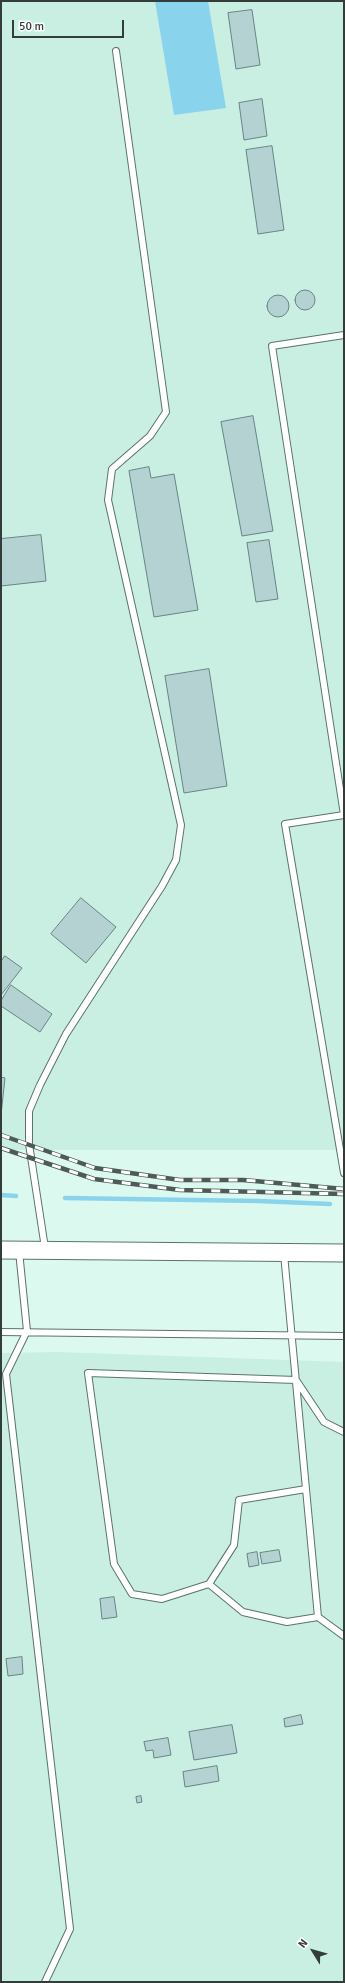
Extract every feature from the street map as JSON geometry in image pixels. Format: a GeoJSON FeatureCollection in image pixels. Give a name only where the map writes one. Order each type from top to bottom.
{"type":"FeatureCollection","features":[{"type":"Feature","properties":{"kind":"main road"},"geometry":{"type":"LineString","coordinates":[[1,1250],[339,1255]]}},
{"type":"Feature","properties":{"kind":"lane"},"geometry":{"type":"LineString","coordinates":[[45,1250],[29,1144],[29,1111],[40,1085],[66,1034],[162,886],[176,860],[181,825],[108,500],[112,469],[150,436],[166,412],[116,51]]}},
{"type":"Feature","properties":{"kind":"lane"},"geometry":{"type":"LineString","coordinates":[[344,335],[272,346],[344,814],[285,824],[344,1173]]}},
{"type":"Feature","properties":{"kind":"lane"},"geometry":{"type":"LineString","coordinates":[[18,1250],[27,1331],[6,1374],[70,1929],[45,1982]]}},
{"type":"Feature","properties":{"kind":"lane"},"geometry":{"type":"LineString","coordinates":[[284,1254],[318,1617]]}},
{"type":"Feature","properties":{"kind":"lane"},"geometry":{"type":"LineString","coordinates":[[1,1332],[291,1334],[344,1336]]}},
{"type":"Feature","properties":{"kind":"lane"},"geometry":{"type":"LineString","coordinates":[[296,1380],[88,1373],[114,1564],[132,1594],[162,1598],[209,1584],[234,1545],[239,1500],[306,1489]]}},
{"type":"Feature","properties":{"kind":"lane"},"geometry":{"type":"LineString","coordinates":[[296,1380],[324,1422],[344,1432]]}},
{"type":"Feature","properties":{"kind":"lane"},"geometry":{"type":"LineString","coordinates":[[209,1584],[243,1612],[287,1622],[318,1617],[344,1636]]}},
{"type":"Feature","properties":{"kind":"shaded area"},"geometry":{"type":"Polygon","coordinates":[[[1,1],[344,1],[344,1150],[1,1150],[1,1]]]}},
{"type":"Feature","properties":{"kind":"shaded area"},"geometry":{"type":"Polygon","coordinates":[[[59,1352],[344,1362],[344,1982],[1,1982],[1,1353],[59,1352]]]}},
{"type":"Feature","properties":{"kind":"water"},"geometry":{"type":"Polygon","coordinates":[[[155,1],[208,1],[226,108],[174,115],[155,1]]]}},
{"type":"Feature","properties":{"kind":"building"},"geometry":{"type":"Polygon","coordinates":[[[252,10],[260,65],[236,69],[228,13],[252,10]]]}},
{"type":"Feature","properties":{"kind":"building"},"geometry":{"type":"Polygon","coordinates":[[[262,99],[267,136],[244,140],[239,103],[262,99]]]}},
{"type":"Feature","properties":{"kind":"building"},"geometry":{"type":"Polygon","coordinates":[[[272,146],[284,230],[258,234],[246,150],[272,146]]]}},
{"type":"Feature","properties":{"kind":"building"},"geometry":{"type":"Polygon","coordinates":[[[301,290],[309,290],[315,296],[315,304],[309,310],[301,310],[295,304],[295,296],[301,290]]]}},
{"type":"Feature","properties":{"kind":"building"},"geometry":{"type":"Polygon","coordinates":[[[278,295],[286,298],[289,306],[286,314],[278,317],[270,314],[267,306],[270,298],[278,295]]]}},
{"type":"Feature","properties":{"kind":"building"},"geometry":{"type":"Polygon","coordinates":[[[253,416],[273,531],[242,536],[221,422],[253,416]]]}},
{"type":"Feature","properties":{"kind":"building"},"geometry":{"type":"Polygon","coordinates":[[[149,467],[151,478],[174,474],[198,610],[154,617],[129,471],[149,467]]]}},
{"type":"Feature","properties":{"kind":"building"},"geometry":{"type":"Polygon","coordinates":[[[41,535],[46,581],[1,586],[1,539],[41,535]]]}},
{"type":"Feature","properties":{"kind":"building"},"geometry":{"type":"Polygon","coordinates":[[[269,540],[278,599],[256,602],[247,543],[269,540]]]}},
{"type":"Feature","properties":{"kind":"building"},"geometry":{"type":"Polygon","coordinates":[[[209,669],[227,786],[184,793],[165,676],[209,669]]]}},
{"type":"Feature","properties":{"kind":"building"},"geometry":{"type":"Polygon","coordinates":[[[81,898],[116,927],[86,963],[51,934],[81,898]]]}},
{"type":"Feature","properties":{"kind":"building"},"geometry":{"type":"Polygon","coordinates":[[[5,956],[22,968],[1,995],[1,962],[5,956]]]}},
{"type":"Feature","properties":{"kind":"building"},"geometry":{"type":"Polygon","coordinates":[[[11,985],[52,1014],[40,1032],[1,1006],[1,1001],[11,985]]]}},
{"type":"Feature","properties":{"kind":"building"},"geometry":{"type":"Polygon","coordinates":[[[1,1077],[5,1078],[1,1115],[1,1077]]]}},
{"type":"Feature","properties":{"kind":"building"},"geometry":{"type":"Polygon","coordinates":[[[279,1550],[281,1561],[262,1564],[260,1553],[279,1550]]]}},
{"type":"Feature","properties":{"kind":"building"},"geometry":{"type":"Polygon","coordinates":[[[257,1552],[259,1565],[249,1567],[247,1554],[257,1552]]]}},
{"type":"Feature","properties":{"kind":"building"},"geometry":{"type":"Polygon","coordinates":[[[114,1597],[117,1617],[102,1619],[100,1599],[114,1597]]]}},
{"type":"Feature","properties":{"kind":"building"},"geometry":{"type":"Polygon","coordinates":[[[22,1657],[23,1674],[8,1676],[6,1659],[22,1657]]]}},
{"type":"Feature","properties":{"kind":"building"},"geometry":{"type":"Polygon","coordinates":[[[301,1715],[303,1724],[285,1727],[284,1719],[301,1715]]]}},
{"type":"Feature","properties":{"kind":"building"},"geometry":{"type":"Polygon","coordinates":[[[232,1725],[237,1753],[194,1760],[189,1732],[232,1725]]]}},
{"type":"Feature","properties":{"kind":"building"},"geometry":{"type":"Polygon","coordinates":[[[168,1738],[171,1755],[154,1758],[153,1750],[146,1751],[144,1742],[168,1738]]]}},
{"type":"Feature","properties":{"kind":"building"},"geometry":{"type":"Polygon","coordinates":[[[217,1766],[219,1781],[185,1787],[183,1772],[217,1766]]]}},
{"type":"Feature","properties":{"kind":"building"},"geometry":{"type":"Polygon","coordinates":[[[141,1796],[142,1802],[137,1803],[136,1797],[141,1796]]]}},
{"type":"Feature","properties":{"kind":"waterway"},"geometry":{"type":"LineString","coordinates":[[1,1195],[16,1196]]}},
{"type":"Feature","properties":{"kind":"waterway"},"geometry":{"type":"LineString","coordinates":[[65,1198],[258,1201],[330,1204]]}},
{"type":"Feature","properties":{"kind":"railway"},"geometry":{"type":"LineString","coordinates":[[1,1135],[95,1168],[180,1180],[243,1180],[344,1189]]}},
{"type":"Feature","properties":{"kind":"railway"},"geometry":{"type":"LineString","coordinates":[[1,1148],[94,1179],[180,1190],[344,1194]]}}]}
